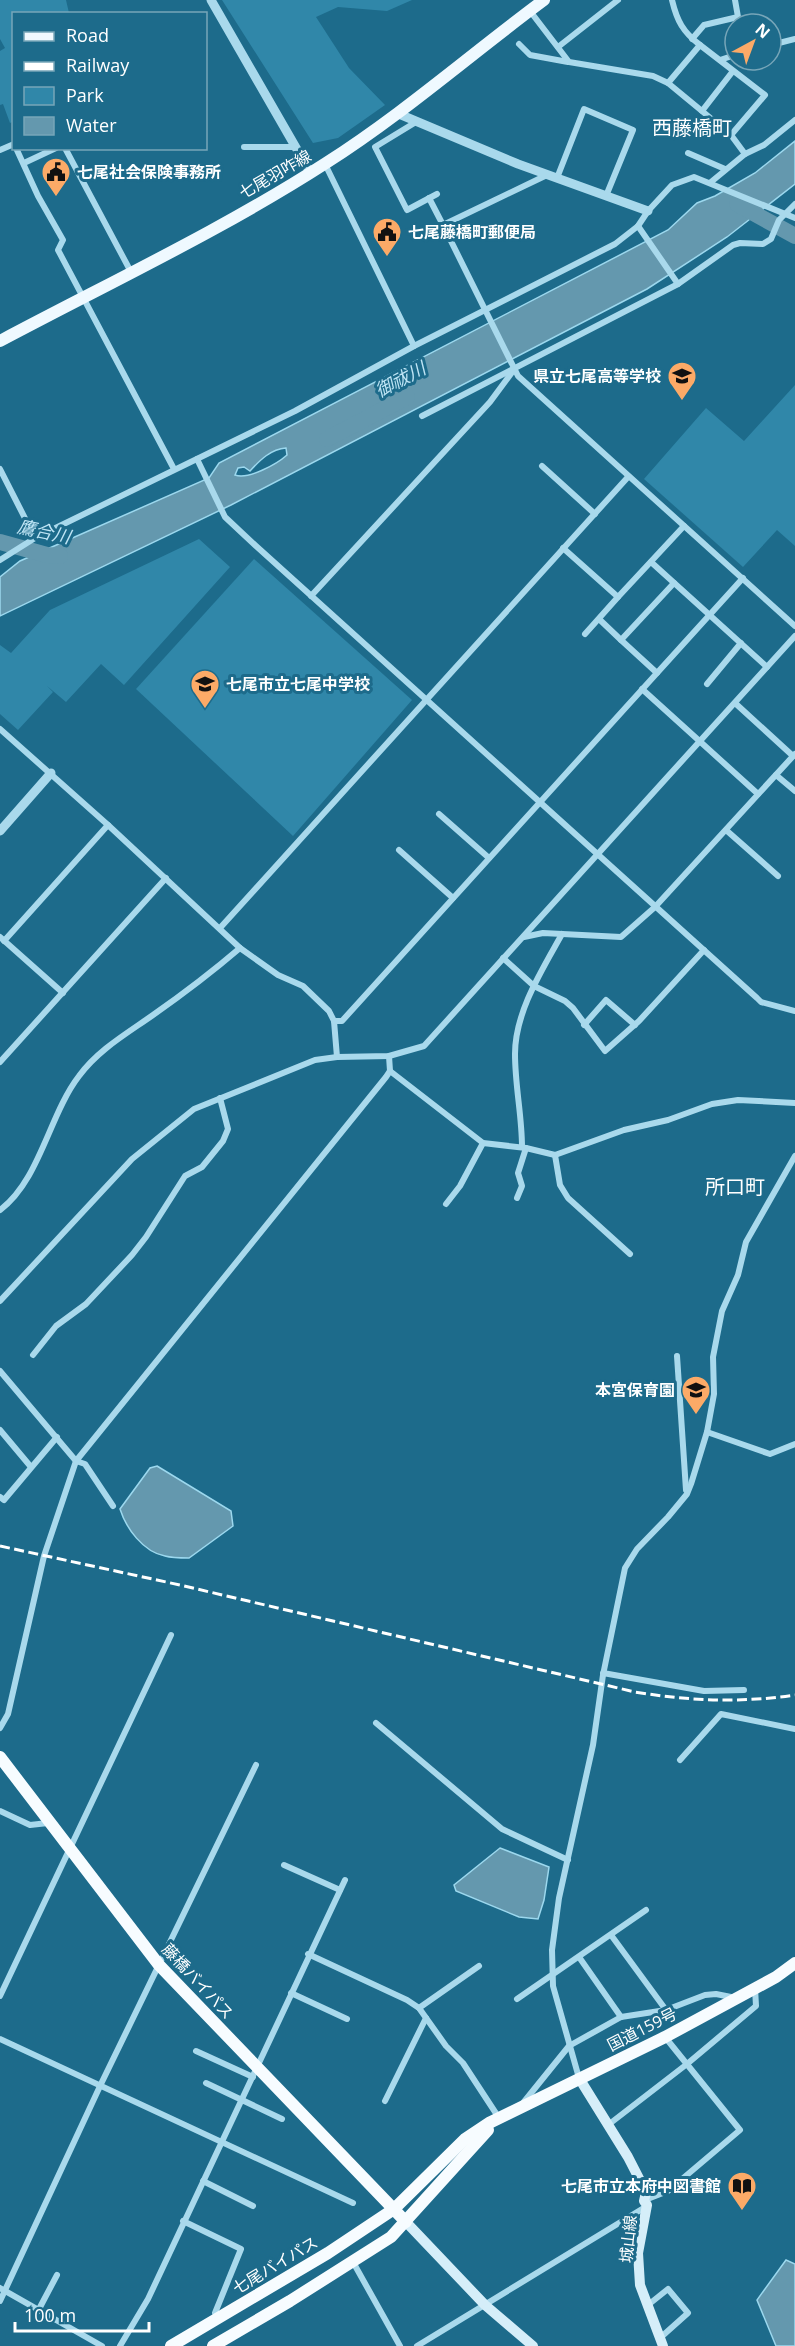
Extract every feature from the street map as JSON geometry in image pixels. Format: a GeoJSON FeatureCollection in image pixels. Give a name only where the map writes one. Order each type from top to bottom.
{"type":"FeatureCollection","features":[{"type":"Feature","properties":{"kind":"highway","name":"藤橋バイパス"},"geometry":{"type":"LineString","coordinates":[[0,1757],[48,1823],[159,1965],[255,2073],[406,2222]]}},
{"type":"Feature","properties":{"kind":"highway","name":"国道159号"},"geometry":{"type":"LineString","coordinates":[[406,2222],[478,2139],[500,2119],[665,2037],[776,1977],[795,1963]]}},
{"type":"Feature","properties":{"kind":"highway","name":"国道159号"},"geometry":{"type":"LineString","coordinates":[[394,2209],[465,2139],[489,2122],[500,2119]]}},
{"type":"Feature","properties":{"kind":"highway","name":"七尾バイパス"},"geometry":{"type":"LineString","coordinates":[[171,2346],[328,2253],[394,2209]]}},
{"type":"Feature","properties":{"kind":"highway"},"geometry":{"type":"LineString","coordinates":[[213,2346],[391,2237],[406,2222]]}},
{"type":"Feature","properties":{"kind":"main road","name":"七尾羽咋線"},"geometry":{"type":"LineString","coordinates":[[0,341],[205,234],[325,164],[399,114],[544,0]]}},
{"type":"Feature","properties":{"kind":"main road","name":"城山線"},"geometry":{"type":"LineString","coordinates":[[579,2079],[646,2192],[638,2253],[640,2285],[662,2342]]}},
{"type":"Feature","properties":{"kind":"main road"},"geometry":{"type":"LineString","coordinates":[[406,2222],[485,2305],[533,2346]]}},
{"type":"Feature","properties":{"kind":"street"},"geometry":{"type":"LineString","coordinates":[[211,0],[310,172]]}},
{"type":"Feature","properties":{"kind":"street"},"geometry":{"type":"LineString","coordinates":[[558,47],[592,18],[618,0]]}},
{"type":"Feature","properties":{"kind":"street"},"geometry":{"type":"LineString","coordinates":[[672,0],[677,20],[692,39],[723,63]]}},
{"type":"Feature","properties":{"kind":"street"},"geometry":{"type":"LineString","coordinates":[[692,39],[704,25],[738,17],[735,0]]}},
{"type":"Feature","properties":{"kind":"street"},"geometry":{"type":"LineString","coordinates":[[530,10],[569,62]]}},
{"type":"Feature","properties":{"kind":"street"},"geometry":{"type":"LineString","coordinates":[[519,44],[530,55],[653,76],[668,83],[732,135],[745,154]]}},
{"type":"Feature","properties":{"kind":"street"},"geometry":{"type":"LineString","coordinates":[[668,83],[700,45]]}},
{"type":"Feature","properties":{"kind":"street"},"geometry":{"type":"LineString","coordinates":[[702,111],[732,72]]}},
{"type":"Feature","properties":{"kind":"street"},"geometry":{"type":"LineString","coordinates":[[732,135],[765,95],[734,72]]}},
{"type":"Feature","properties":{"kind":"street"},"geometry":{"type":"LineString","coordinates":[[442,225],[552,176],[584,109],[633,130],[606,196]]}},
{"type":"Feature","properties":{"kind":"street"},"geometry":{"type":"LineString","coordinates":[[399,114],[552,176],[648,211]]}},
{"type":"Feature","properties":{"kind":"street"},"geometry":{"type":"LineString","coordinates":[[711,182],[745,154],[764,145],[795,120]]}},
{"type":"Feature","properties":{"kind":"street"},"geometry":{"type":"LineString","coordinates":[[416,122],[375,147],[407,210],[436,194]]}},
{"type":"Feature","properties":{"kind":"street"},"geometry":{"type":"LineString","coordinates":[[244,147],[296,147]]}},
{"type":"Feature","properties":{"kind":"street"},"geometry":{"type":"LineString","coordinates":[[17,150],[63,240],[58,250],[174,470]]}},
{"type":"Feature","properties":{"kind":"street"},"geometry":{"type":"LineString","coordinates":[[24,163],[52,150]]}},
{"type":"Feature","properties":{"kind":"street"},"geometry":{"type":"LineString","coordinates":[[66,150],[131,272]]}},
{"type":"Feature","properties":{"kind":"street"},"geometry":{"type":"LineString","coordinates":[[688,153],[724,170]]}},
{"type":"Feature","properties":{"kind":"street"},"geometry":{"type":"LineString","coordinates":[[325,164],[414,346]]}},
{"type":"Feature","properties":{"kind":"street"},"geometry":{"type":"LineString","coordinates":[[2,558],[33,539],[295,411],[414,346],[615,244],[638,225],[672,185],[694,177],[711,182],[782,218],[795,218]]}},
{"type":"Feature","properties":{"kind":"street"},"geometry":{"type":"LineString","coordinates":[[429,198],[514,370],[532,390],[795,626]]}},
{"type":"Feature","properties":{"kind":"street"},"geometry":{"type":"LineString","coordinates":[[422,416],[678,284],[733,245],[763,244],[795,204]]}},
{"type":"Feature","properties":{"kind":"street"},"geometry":{"type":"LineString","coordinates":[[638,225],[678,284]]}},
{"type":"Feature","properties":{"kind":"street"},"geometry":{"type":"LineString","coordinates":[[311,596],[490,402],[514,370]]}},
{"type":"Feature","properties":{"kind":"street"},"geometry":{"type":"LineString","coordinates":[[197,459],[225,517],[761,1002],[795,1011]]}},
{"type":"Feature","properties":{"kind":"street"},"geometry":{"type":"LineString","coordinates":[[542,466],[595,514]]}},
{"type":"Feature","properties":{"kind":"street"},"geometry":{"type":"LineString","coordinates":[[0,469],[33,539]]}},
{"type":"Feature","properties":{"kind":"street"},"geometry":{"type":"LineString","coordinates":[[220,928],[628,477]]}},
{"type":"Feature","properties":{"kind":"street"},"geometry":{"type":"LineString","coordinates":[[585,634],[684,526]]}},
{"type":"Feature","properties":{"kind":"street"},"geometry":{"type":"LineString","coordinates":[[564,548],[618,597]]}},
{"type":"Feature","properties":{"kind":"street"},"geometry":{"type":"LineString","coordinates":[[651,562],[767,667]]}},
{"type":"Feature","properties":{"kind":"street"},"geometry":{"type":"LineString","coordinates":[[334,1021],[342,1021],[743,578]]}},
{"type":"Feature","properties":{"kind":"street"},"geometry":{"type":"LineString","coordinates":[[621,640],[674,582]]}},
{"type":"Feature","properties":{"kind":"street"},"geometry":{"type":"LineString","coordinates":[[599,619],[657,672]]}},
{"type":"Feature","properties":{"kind":"street"},"geometry":{"type":"LineString","coordinates":[[0,1301],[132,1159],[194,1109],[315,1060],[337,1057],[389,1056],[424,1046],[795,636]]}},
{"type":"Feature","properties":{"kind":"street"},"geometry":{"type":"LineString","coordinates":[[707,684],[741,643]]}},
{"type":"Feature","properties":{"kind":"street"},"geometry":{"type":"LineString","coordinates":[[642,688],[758,794]]}},
{"type":"Feature","properties":{"kind":"street"},"geometry":{"type":"LineString","coordinates":[[523,937],[534,934],[562,934],[621,938],[655,907],[776,775],[794,755],[735,703]]}},
{"type":"Feature","properties":{"kind":"street"},"geometry":{"type":"LineString","coordinates":[[0,729],[108,825],[240,948],[278,975],[303,986],[328,1011],[334,1021],[337,1057]]}},
{"type":"Feature","properties":{"kind":"street"},"geometry":{"type":"LineString","coordinates":[[0,831],[51,773]]}},
{"type":"Feature","properties":{"kind":"street"},"geometry":{"type":"LineString","coordinates":[[776,775],[795,791]]}},
{"type":"Feature","properties":{"kind":"street"},"geometry":{"type":"LineString","coordinates":[[439,814],[489,858]]}},
{"type":"Feature","properties":{"kind":"street"},"geometry":{"type":"LineString","coordinates":[[63,993],[2,939],[108,825]]}},
{"type":"Feature","properties":{"kind":"street"},"geometry":{"type":"LineString","coordinates":[[726,830],[778,876]]}},
{"type":"Feature","properties":{"kind":"street"},"geometry":{"type":"LineString","coordinates":[[399,850],[453,897]]}},
{"type":"Feature","properties":{"kind":"street"},"geometry":{"type":"LineString","coordinates":[[0,1062],[166,878]]}},
{"type":"Feature","properties":{"kind":"street"},"geometry":{"type":"LineString","coordinates":[[517,1198],[522,1186],[518,1173],[524,1148],[515,1053],[518,1028],[534,986],[562,934]]}},
{"type":"Feature","properties":{"kind":"street"},"geometry":{"type":"LineString","coordinates":[[0,1210],[21,1188],[64,1098],[96,1056],[207,977],[240,948]]}},
{"type":"Feature","properties":{"kind":"street"},"geometry":{"type":"LineString","coordinates":[[503,958],[534,986],[566,1001],[604,1051],[636,1025],[704,950]]}},
{"type":"Feature","properties":{"kind":"street"},"geometry":{"type":"LineString","coordinates":[[584,1025],[606,1000],[636,1025]]}},
{"type":"Feature","properties":{"kind":"street"},"geometry":{"type":"LineString","coordinates":[[0,1728],[8,1714],[44,1556],[76,1461],[390,1071],[389,1056]]}},
{"type":"Feature","properties":{"kind":"street"},"geometry":{"type":"LineString","coordinates":[[390,1071],[483,1143],[524,1148],[555,1155],[624,1130],[668,1120],[712,1104],[738,1100],[795,1103]]}},
{"type":"Feature","properties":{"kind":"street"},"geometry":{"type":"LineString","coordinates":[[33,1355],[56,1326],[86,1304],[132,1255],[185,1176],[202,1167],[223,1142],[228,1129],[220,1098]]}},
{"type":"Feature","properties":{"kind":"street"},"geometry":{"type":"LineString","coordinates":[[446,1204],[460,1186],[483,1143]]}},
{"type":"Feature","properties":{"kind":"street"},"geometry":{"type":"LineString","coordinates":[[555,1155],[560,1185],[568,1198],[630,1254]]}},
{"type":"Feature","properties":{"kind":"street"},"geometry":{"type":"LineString","coordinates":[[579,2079],[553,1986],[555,1926],[593,1745],[603,1673],[625,1568],[637,1549],[687,1494],[696,1471],[714,1395],[714,1342],[722,1311],[738,1275],[746,1242],[795,1156]]}},
{"type":"Feature","properties":{"kind":"street"},"geometry":{"type":"LineString","coordinates":[[677,1356],[687,1494]]}},
{"type":"Feature","properties":{"kind":"street"},"geometry":{"type":"LineString","coordinates":[[0,1371],[76,1461],[85,1464],[113,1506]]}},
{"type":"Feature","properties":{"kind":"street"},"geometry":{"type":"LineString","coordinates":[[0,1430],[31,1467]]}},
{"type":"Feature","properties":{"kind":"street"},"geometry":{"type":"LineString","coordinates":[[706,1432],[770,1454],[795,1444]]}},
{"type":"Feature","properties":{"kind":"street"},"geometry":{"type":"LineString","coordinates":[[0,1497],[4,1500],[57,1437]]}},
{"type":"Feature","properties":{"kind":"street"},"geometry":{"type":"LineString","coordinates":[[0,1996],[68,1848],[171,1635]]}},
{"type":"Feature","properties":{"kind":"street"},"geometry":{"type":"LineString","coordinates":[[603,1673],[705,1691],[744,1690]]}},
{"type":"Feature","properties":{"kind":"street"},"geometry":{"type":"LineString","coordinates":[[680,1760],[721,1714],[795,1729]]}},
{"type":"Feature","properties":{"kind":"street"},"geometry":{"type":"LineString","coordinates":[[376,1723],[502,1829],[568,1860]]}},
{"type":"Feature","properties":{"kind":"street"},"geometry":{"type":"LineString","coordinates":[[0,2301],[2,2289],[256,1765]]}},
{"type":"Feature","properties":{"kind":"street"},"geometry":{"type":"LineString","coordinates":[[0,1811],[30,1825],[48,1823]]}},
{"type":"Feature","properties":{"kind":"street"},"geometry":{"type":"LineString","coordinates":[[284,1865],[340,1890]]}},
{"type":"Feature","properties":{"kind":"street"},"geometry":{"type":"LineString","coordinates":[[120,2346],[148,2299],[255,2073],[308,1954],[345,1880]]}},
{"type":"Feature","properties":{"kind":"street"},"geometry":{"type":"LineString","coordinates":[[517,1999],[646,1910]]}},
{"type":"Feature","properties":{"kind":"street"},"geometry":{"type":"LineString","coordinates":[[611,1935],[666,2010]]}},
{"type":"Feature","properties":{"kind":"street"},"geometry":{"type":"LineString","coordinates":[[308,1954],[407,2000],[419,2008],[446,2046],[463,2063],[500,2119]]}},
{"type":"Feature","properties":{"kind":"street"},"geometry":{"type":"LineString","coordinates":[[579,1957],[621,2017]]}},
{"type":"Feature","properties":{"kind":"street"},"geometry":{"type":"LineString","coordinates":[[419,2008],[479,1966]]}},
{"type":"Feature","properties":{"kind":"street"},"geometry":{"type":"LineString","coordinates":[[608,2125],[687,2064],[756,2006],[755,1988]]}},
{"type":"Feature","properties":{"kind":"street"},"geometry":{"type":"LineString","coordinates":[[291,1993],[347,2019]]}},
{"type":"Feature","properties":{"kind":"street"},"geometry":{"type":"LineString","coordinates":[[520,2108],[569,2046],[621,2017],[666,2010],[705,1995],[716,1994],[736,1998]]}},
{"type":"Feature","properties":{"kind":"street"},"geometry":{"type":"LineString","coordinates":[[385,2101],[426,2018]]}},
{"type":"Feature","properties":{"kind":"street"},"geometry":{"type":"LineString","coordinates":[[417,2346],[646,2203],[669,2191],[741,2130],[665,2037]]}},
{"type":"Feature","properties":{"kind":"street"},"geometry":{"type":"LineString","coordinates":[[0,2039],[352,2203]]}},
{"type":"Feature","properties":{"kind":"street"},"geometry":{"type":"LineString","coordinates":[[196,2051],[255,2073]]}},
{"type":"Feature","properties":{"kind":"street"},"geometry":{"type":"LineString","coordinates":[[206,2083],[282,2119]]}},
{"type":"Feature","properties":{"kind":"street"},"geometry":{"type":"LineString","coordinates":[[203,2181],[253,2206]]}},
{"type":"Feature","properties":{"kind":"street"},"geometry":{"type":"LineString","coordinates":[[183,2221],[241,2249],[215,2313],[219,2319]]}},
{"type":"Feature","properties":{"kind":"street"},"geometry":{"type":"LineString","coordinates":[[353,2261],[400,2346]]}},
{"type":"Feature","properties":{"kind":"street"},"geometry":{"type":"LineString","coordinates":[[38,2312],[57,2275]]}},
{"type":"Feature","properties":{"kind":"street"},"geometry":{"type":"LineString","coordinates":[[2,2289],[38,2312],[102,2346]]}},
{"type":"Feature","properties":{"kind":"street"},"geometry":{"type":"LineString","coordinates":[[647,2306],[668,2289],[688,2313],[662,2342]]}},
{"type":"Feature","properties":{"kind":"green space"},"geometry":{"type":"Polygon","coordinates":[[[0,0],[66,0],[69,12],[12,12],[12,122],[10,123],[3,104],[0,105],[0,51],[5,48],[0,39],[0,0]]]}},
{"type":"Feature","properties":{"kind":"green space"},"geometry":{"type":"Polygon","coordinates":[[[222,0],[412,0],[387,11],[338,7],[316,17],[349,68],[385,105],[338,138],[313,143],[222,0]]]}},
{"type":"Feature","properties":{"kind":"green space"},"geometry":{"type":"Polygon","coordinates":[[[795,385],[795,546],[777,530],[743,567],[644,479],[706,408],[744,441],[795,385]]]}},
{"type":"Feature","properties":{"kind":"green space"},"geometry":{"type":"Polygon","coordinates":[[[199,539],[230,567],[124,685],[101,664],[66,702],[47,686],[53,692],[18,730],[0,714],[0,645],[11,653],[50,610],[199,539]]]}},
{"type":"Feature","properties":{"kind":"green space"},"geometry":{"type":"Polygon","coordinates":[[[254,559],[412,700],[293,836],[136,689],[254,559]]]}},
{"type":"Feature","properties":{"kind":"water"},"geometry":{"type":"Polygon","coordinates":[[[795,141],[795,184],[727,237],[647,289],[231,505],[0,616],[0,577],[20,561],[209,478],[219,463],[668,230],[697,203],[715,196],[755,173],[795,141]],[[389,403],[357,419],[344,432],[363,428],[386,409],[389,403]],[[286,448],[271,453],[250,471],[244,467],[238,468],[235,475],[247,475],[270,467],[287,455],[286,448]]]}},
{"type":"Feature","properties":{"kind":"water"},"geometry":{"type":"Polygon","coordinates":[[[157,1466],[231,1511],[233,1526],[189,1558],[168,1557],[150,1550],[136,1538],[126,1524],[120,1509],[150,1468],[157,1466]]]}},
{"type":"Feature","properties":{"kind":"water"},"geometry":{"type":"Polygon","coordinates":[[[500,1848],[549,1867],[544,1900],[538,1919],[519,1917],[456,1891],[454,1885],[500,1848]]]}},
{"type":"Feature","properties":{"kind":"water"},"geometry":{"type":"Polygon","coordinates":[[[786,2260],[795,2264],[795,2346],[776,2346],[757,2300],[786,2260]]]}},
{"type":"Feature","properties":{"kind":"waterway"},"geometry":{"type":"LineString","coordinates":[[737,204],[795,236]]}},
{"type":"Feature","properties":{"kind":"waterway","name":"御祓川"},"geometry":{"type":"LineString","coordinates":[[327,439],[407,397]]}},
{"type":"Feature","properties":{"kind":"waterway","name":"鷹合川"},"geometry":{"type":"LineString","coordinates":[[0,542],[47,555],[60,556]]}},
{"type":"Feature","properties":{"kind":"railway"},"geometry":{"type":"LineString","coordinates":[[0,1546],[180,1585],[635,1692],[715,1700],[795,1695]]}},
{"type":"Feature","properties":{"kind":"place","name":"七尾社会保険事務所"},"geometry":{"type":"Point","coordinates":[56,198]}},
{"type":"Feature","properties":{"kind":"place","name":"七尾藤橋町郵便局"},"geometry":{"type":"Point","coordinates":[387,258]}},
{"type":"Feature","properties":{"kind":"place","name":"県立七尾高等学校"},"geometry":{"type":"Point","coordinates":[682,402]}},
{"type":"Feature","properties":{"kind":"place","name":"七尾市立七尾中学校"},"geometry":{"type":"Point","coordinates":[205,710]}},
{"type":"Feature","properties":{"kind":"place","name":"本宮保育園"},"geometry":{"type":"Point","coordinates":[696,1416]}},
{"type":"Feature","properties":{"kind":"place","name":"七尾市立本府中図書館"},"geometry":{"type":"Point","coordinates":[742,2212]}},
{"type":"Feature","properties":{"kind":"district","name":"西藤橋町"},"geometry":{"type":"Point","coordinates":[692,127]}},
{"type":"Feature","properties":{"kind":"district","name":"所口町"},"geometry":{"type":"Point","coordinates":[735,1186]}}]}
